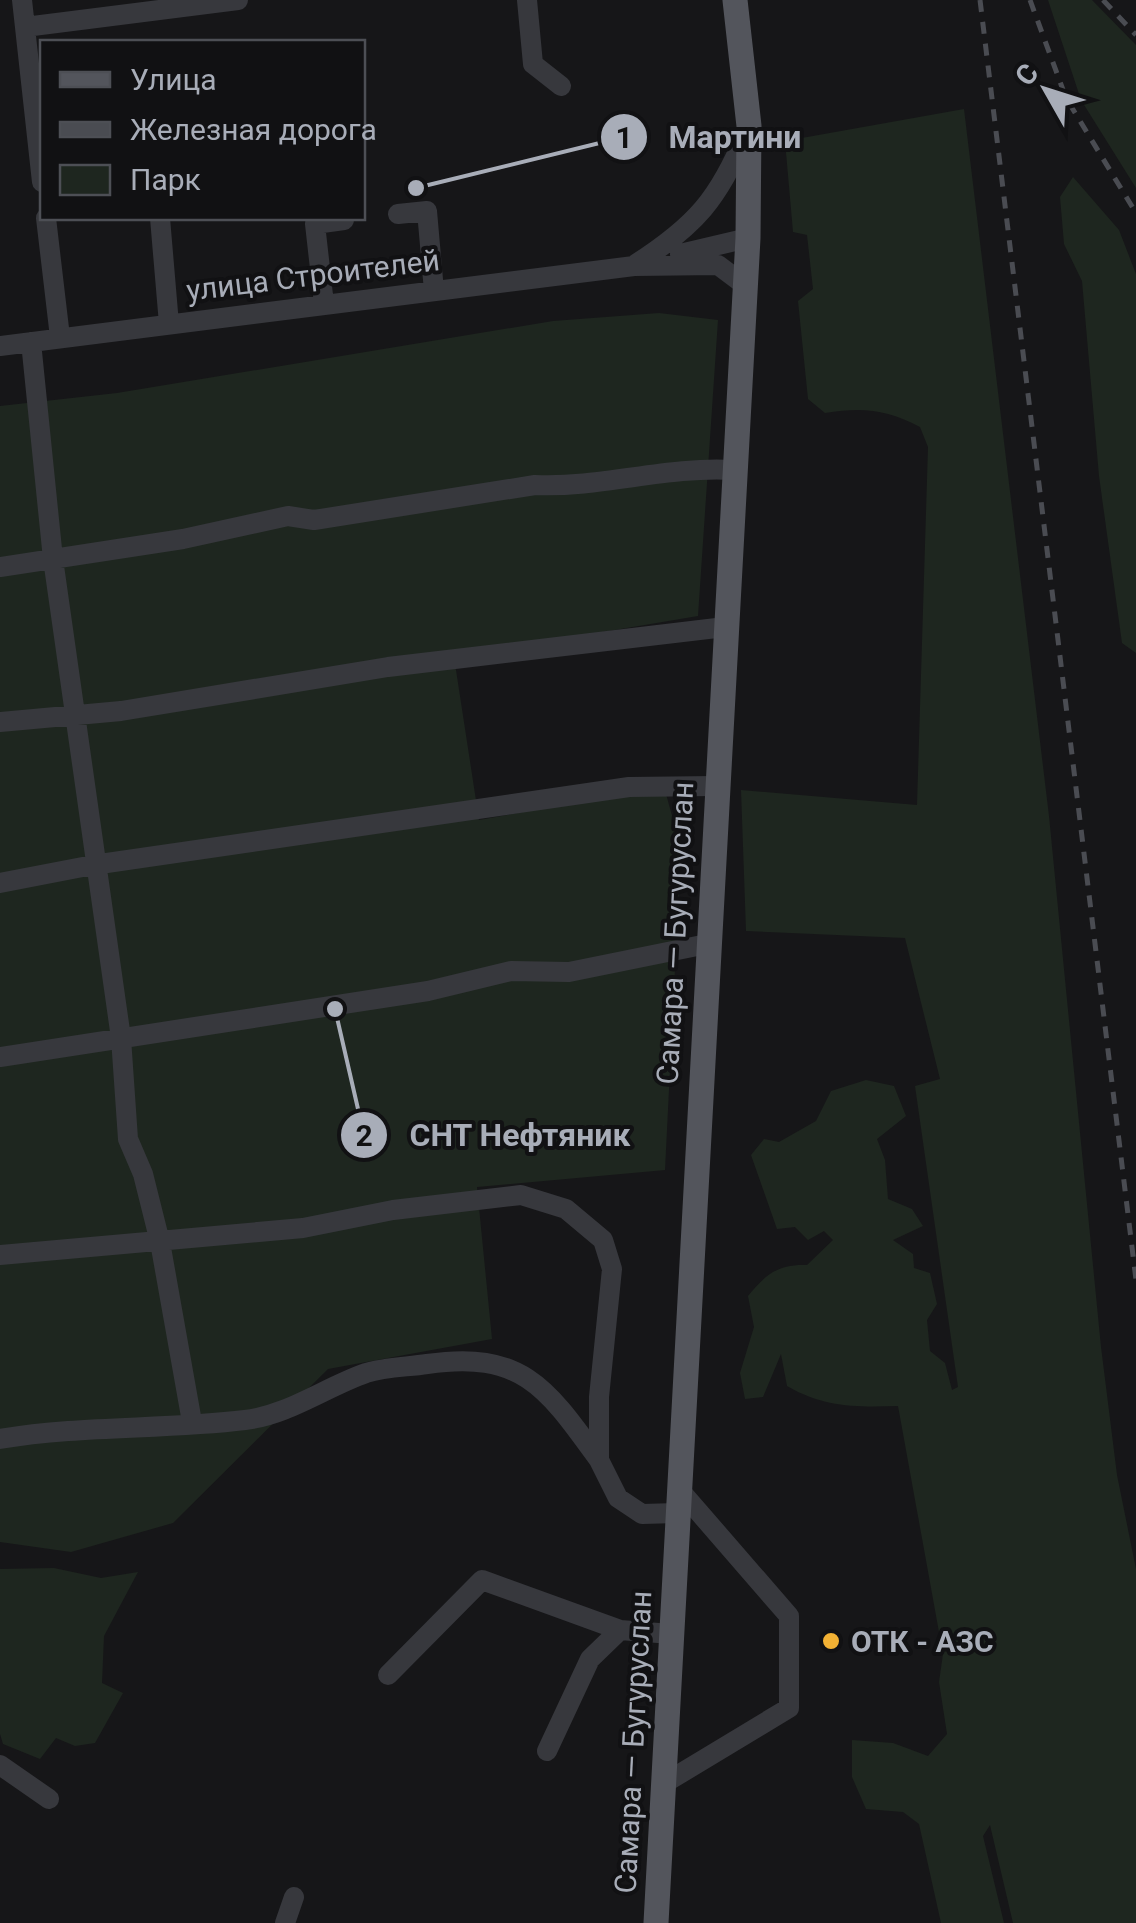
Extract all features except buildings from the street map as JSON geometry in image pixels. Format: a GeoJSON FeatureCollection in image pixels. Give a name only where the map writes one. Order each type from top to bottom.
{"type":"FeatureCollection","features":[{"type":"Feature","properties":{"kind":"main road","name":"Самара — Бугуруслан"},"geometry":{"type":"LineString","coordinates":[[656,1923],[748,238],[748,126],[736,0]]}},
{"type":"Feature","properties":{"kind":"street"},"geometry":{"type":"LineString","coordinates":[[22,0],[40,163]]}},
{"type":"Feature","properties":{"kind":"street"},"geometry":{"type":"LineString","coordinates":[[26,27],[238,0]]}},
{"type":"Feature","properties":{"kind":"street"},"geometry":{"type":"LineString","coordinates":[[527,0],[533,64],[561,86]]}},
{"type":"Feature","properties":{"kind":"street"},"geometry":{"type":"LineString","coordinates":[[634,266],[702,214],[726,180],[748,126]]}},
{"type":"Feature","properties":{"kind":"street"},"geometry":{"type":"LineString","coordinates":[[398,214],[428,211],[434,291]]}},
{"type":"Feature","properties":{"kind":"street"},"geometry":{"type":"LineString","coordinates":[[46,220],[60,338]]}},
{"type":"Feature","properties":{"kind":"street"},"geometry":{"type":"LineString","coordinates":[[160,220],[170,324]]}},
{"type":"Feature","properties":{"kind":"street"},"geometry":{"type":"LineString","coordinates":[[324,304],[315,224],[344,220]]}},
{"type":"Feature","properties":{"kind":"street"},"geometry":{"type":"LineString","coordinates":[[634,266],[748,238]]}},
{"type":"Feature","properties":{"kind":"street"},"geometry":{"type":"LineString","coordinates":[[634,266],[718,265],[746,286]]}},
{"type":"Feature","properties":{"kind":"street","name":"улица Строителей"},"geometry":{"type":"LineString","coordinates":[[0,346],[634,266]]}},
{"type":"Feature","properties":{"kind":"street"},"geometry":{"type":"LineString","coordinates":[[30,342],[53,559],[93,864],[121,1038],[128,1139],[144,1174],[160,1242],[192,1422]]}},
{"type":"Feature","properties":{"kind":"street"},"geometry":{"type":"LineString","coordinates":[[0,567],[183,539],[288,516],[314,520],[534,485],[566,486],[704,468],[734,470]]}},
{"type":"Feature","properties":{"kind":"street"},"geometry":{"type":"LineString","coordinates":[[0,722],[121,711],[388,667],[724,627]]}},
{"type":"Feature","properties":{"kind":"street"},"geometry":{"type":"LineString","coordinates":[[0,883],[93,864],[629,787],[716,786]]}},
{"type":"Feature","properties":{"kind":"street"},"geometry":{"type":"LineString","coordinates":[[0,1057],[428,990],[512,970],[570,972],[707,944]]}},
{"type":"Feature","properties":{"kind":"street"},"geometry":{"type":"LineString","coordinates":[[0,1255],[131,1240],[160,1242],[303,1228],[392,1210],[521,1195],[566,1209],[603,1240],[612,1269],[599,1397],[599,1460]]}},
{"type":"Feature","properties":{"kind":"street"},"geometry":{"type":"LineString","coordinates":[[0,1438],[49,1430],[248,1420],[316,1397],[367,1373],[466,1358],[520,1370],[566,1414],[599,1460],[618,1498],[642,1514],[678,1500],[789,1616],[789,1708],[663,1784]]}},
{"type":"Feature","properties":{"kind":"street"},"geometry":{"type":"LineString","coordinates":[[388,1675],[482,1580],[620,1630],[671,1634]]}},
{"type":"Feature","properties":{"kind":"street"},"geometry":{"type":"LineString","coordinates":[[547,1751],[590,1659],[620,1630]]}},
{"type":"Feature","properties":{"kind":"street"},"geometry":{"type":"LineString","coordinates":[[0,1764],[49,1799]]}},
{"type":"Feature","properties":{"kind":"street"},"geometry":{"type":"LineString","coordinates":[[285,1923],[294,1898]]}},
{"type":"Feature","properties":{"kind":"green space"},"geometry":{"type":"Polygon","coordinates":[[[1048,0],[1092,0],[1136,45],[1136,188],[1081,100],[1048,0]]]}},
{"type":"Feature","properties":{"kind":"green space"},"geometry":{"type":"Polygon","coordinates":[[[964,109],[1049,816],[1101,1347],[1117,1475],[1136,1569],[1136,1923],[1013,1923],[990,1825],[983,1836],[1004,1923],[941,1923],[919,1824],[903,1812],[866,1809],[852,1777],[852,1740],[893,1743],[928,1756],[947,1734],[939,1682],[943,1654],[898,1406],[841,1405],[814,1399],[787,1386],[781,1354],[763,1397],[745,1399],[740,1373],[754,1327],[748,1296],[773,1272],[807,1265],[833,1240],[824,1231],[808,1240],[795,1227],[777,1229],[751,1155],[764,1139],[779,1142],[816,1121],[831,1091],[866,1080],[894,1086],[906,1116],[877,1139],[885,1160],[888,1199],[912,1209],[923,1226],[893,1240],[913,1254],[914,1268],[930,1273],[937,1304],[927,1320],[930,1351],[945,1363],[952,1390],[958,1387],[915,1086],[940,1079],[905,938],[746,931],[741,790],[917,805],[928,447],[920,427],[896,416],[851,410],[825,413],[808,399],[798,301],[813,289],[807,235],[793,232],[785,141],[964,109]]]}},
{"type":"Feature","properties":{"kind":"green space"},"geometry":{"type":"Polygon","coordinates":[[[1073,177],[1119,230],[1136,274],[1136,653],[1122,643],[1099,476],[1082,281],[1064,244],[1060,197],[1073,177]]]}},
{"type":"Feature","properties":{"kind":"green space"},"geometry":{"type":"Polygon","coordinates":[[[659,313],[718,320],[698,616],[454,657],[479,820],[628,793],[666,794],[681,848],[665,1170],[477,1187],[492,1339],[328,1369],[173,1523],[71,1552],[0,1542],[0,406],[117,393],[553,321],[659,313]]]}},
{"type":"Feature","properties":{"kind":"green space"},"geometry":{"type":"Polygon","coordinates":[[[54,1568],[101,1578],[138,1572],[104,1636],[102,1683],[123,1693],[95,1743],[75,1746],[56,1738],[40,1759],[3,1744],[0,1734],[0,1569],[54,1568]]]}},
{"type":"Feature","properties":{"kind":"railway"},"geometry":{"type":"LineString","coordinates":[[980,0],[1136,1280]]}},
{"type":"Feature","properties":{"kind":"railway"},"geometry":{"type":"LineString","coordinates":[[1030,0],[1066,98],[1136,213]]}},
{"type":"Feature","properties":{"kind":"railway"},"geometry":{"type":"LineString","coordinates":[[1103,0],[1136,35]]}},
{"type":"Feature","properties":{"kind":"place","name":"Мартини"},"geometry":{"type":"Point","coordinates":[416,188]}},
{"type":"Feature","properties":{"kind":"place","name":"СНТ Нефтяник"},"geometry":{"type":"Point","coordinates":[335,1009]}},
{"type":"Feature","properties":{"kind":"place","name":"ОТК - АЗС"},"geometry":{"type":"Point","coordinates":[831,1641]}}]}
